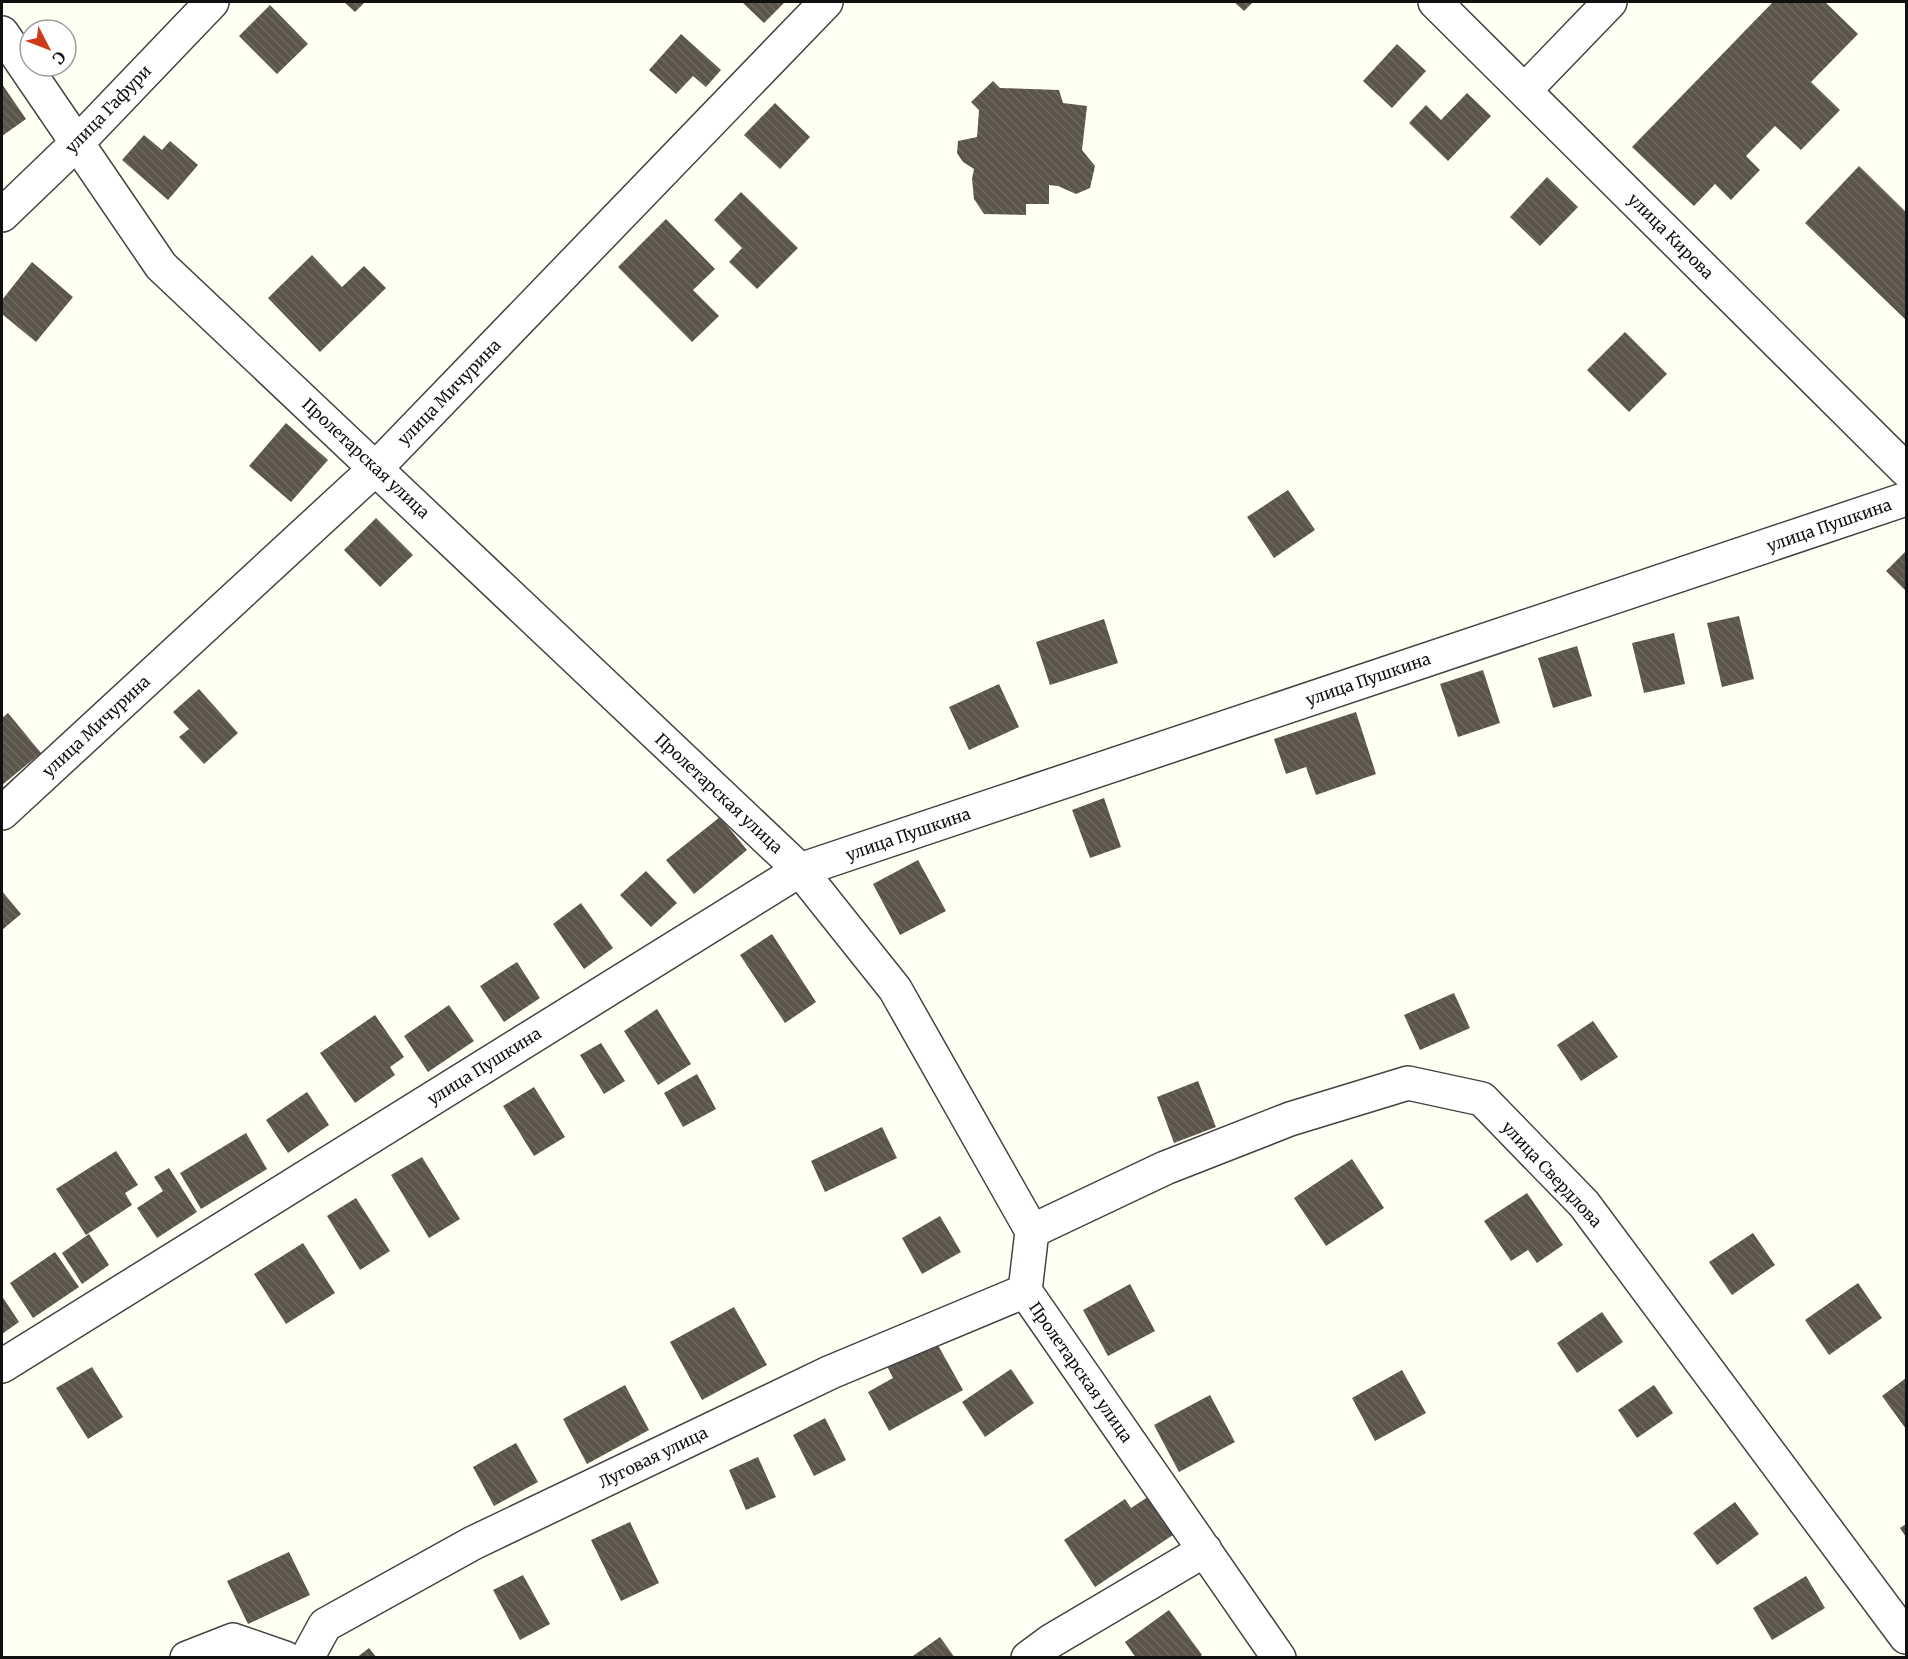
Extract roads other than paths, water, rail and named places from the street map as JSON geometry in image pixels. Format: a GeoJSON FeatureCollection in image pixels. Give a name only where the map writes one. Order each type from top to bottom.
{"type":"FeatureCollection","features":[{"type":"Feature","properties":{"kind":"street","name":"улица Гафури"},"geometry":{"type":"LineString","coordinates":[[2,215],[78,142],[212,2]]}},
{"type":"Feature","properties":{"kind":"street","name":"улица Мичурина"},"geometry":{"type":"LineString","coordinates":[[2,813],[376,468],[826,2]]}},
{"type":"Feature","properties":{"kind":"street","name":"улица Кирова"},"geometry":{"type":"LineString","coordinates":[[1435,2],[1906,470]]}},
{"type":"Feature","properties":{"kind":"street"},"geometry":{"type":"LineString","coordinates":[[1525,90],[1610,2]]}},
{"type":"Feature","properties":{"kind":"street","name":"Пролетарская улица"},"geometry":{"type":"LineString","coordinates":[[2,33],[161,266],[800,870],[895,989],[1032,1231],[1024,1292],[1280,1658]]}},
{"type":"Feature","properties":{"kind":"street","name":"улица Пушкина"},"geometry":{"type":"LineString","coordinates":[[2,1366],[800,870],[1906,499]]}},
{"type":"Feature","properties":{"kind":"street","name":"улица Свердлова"},"geometry":{"type":"LineString","coordinates":[[1032,1231],[1176,1164],[1290,1119],[1408,1083],[1482,1100],[1584,1204],[1906,1637]]}},
{"type":"Feature","properties":{"kind":"street","name":"Луговая улица"},"geometry":{"type":"LineString","coordinates":[[307,1658],[325,1625],[473,1544],[831,1372],[1024,1292]]}},
{"type":"Feature","properties":{"kind":"street"},"geometry":{"type":"LineString","coordinates":[[1028,1658],[1051,1641],[1205,1550]]}},
{"type":"Feature","properties":{"kind":"street"},"geometry":{"type":"LineString","coordinates":[[188,1658],[233,1640],[285,1658]]}}]}
